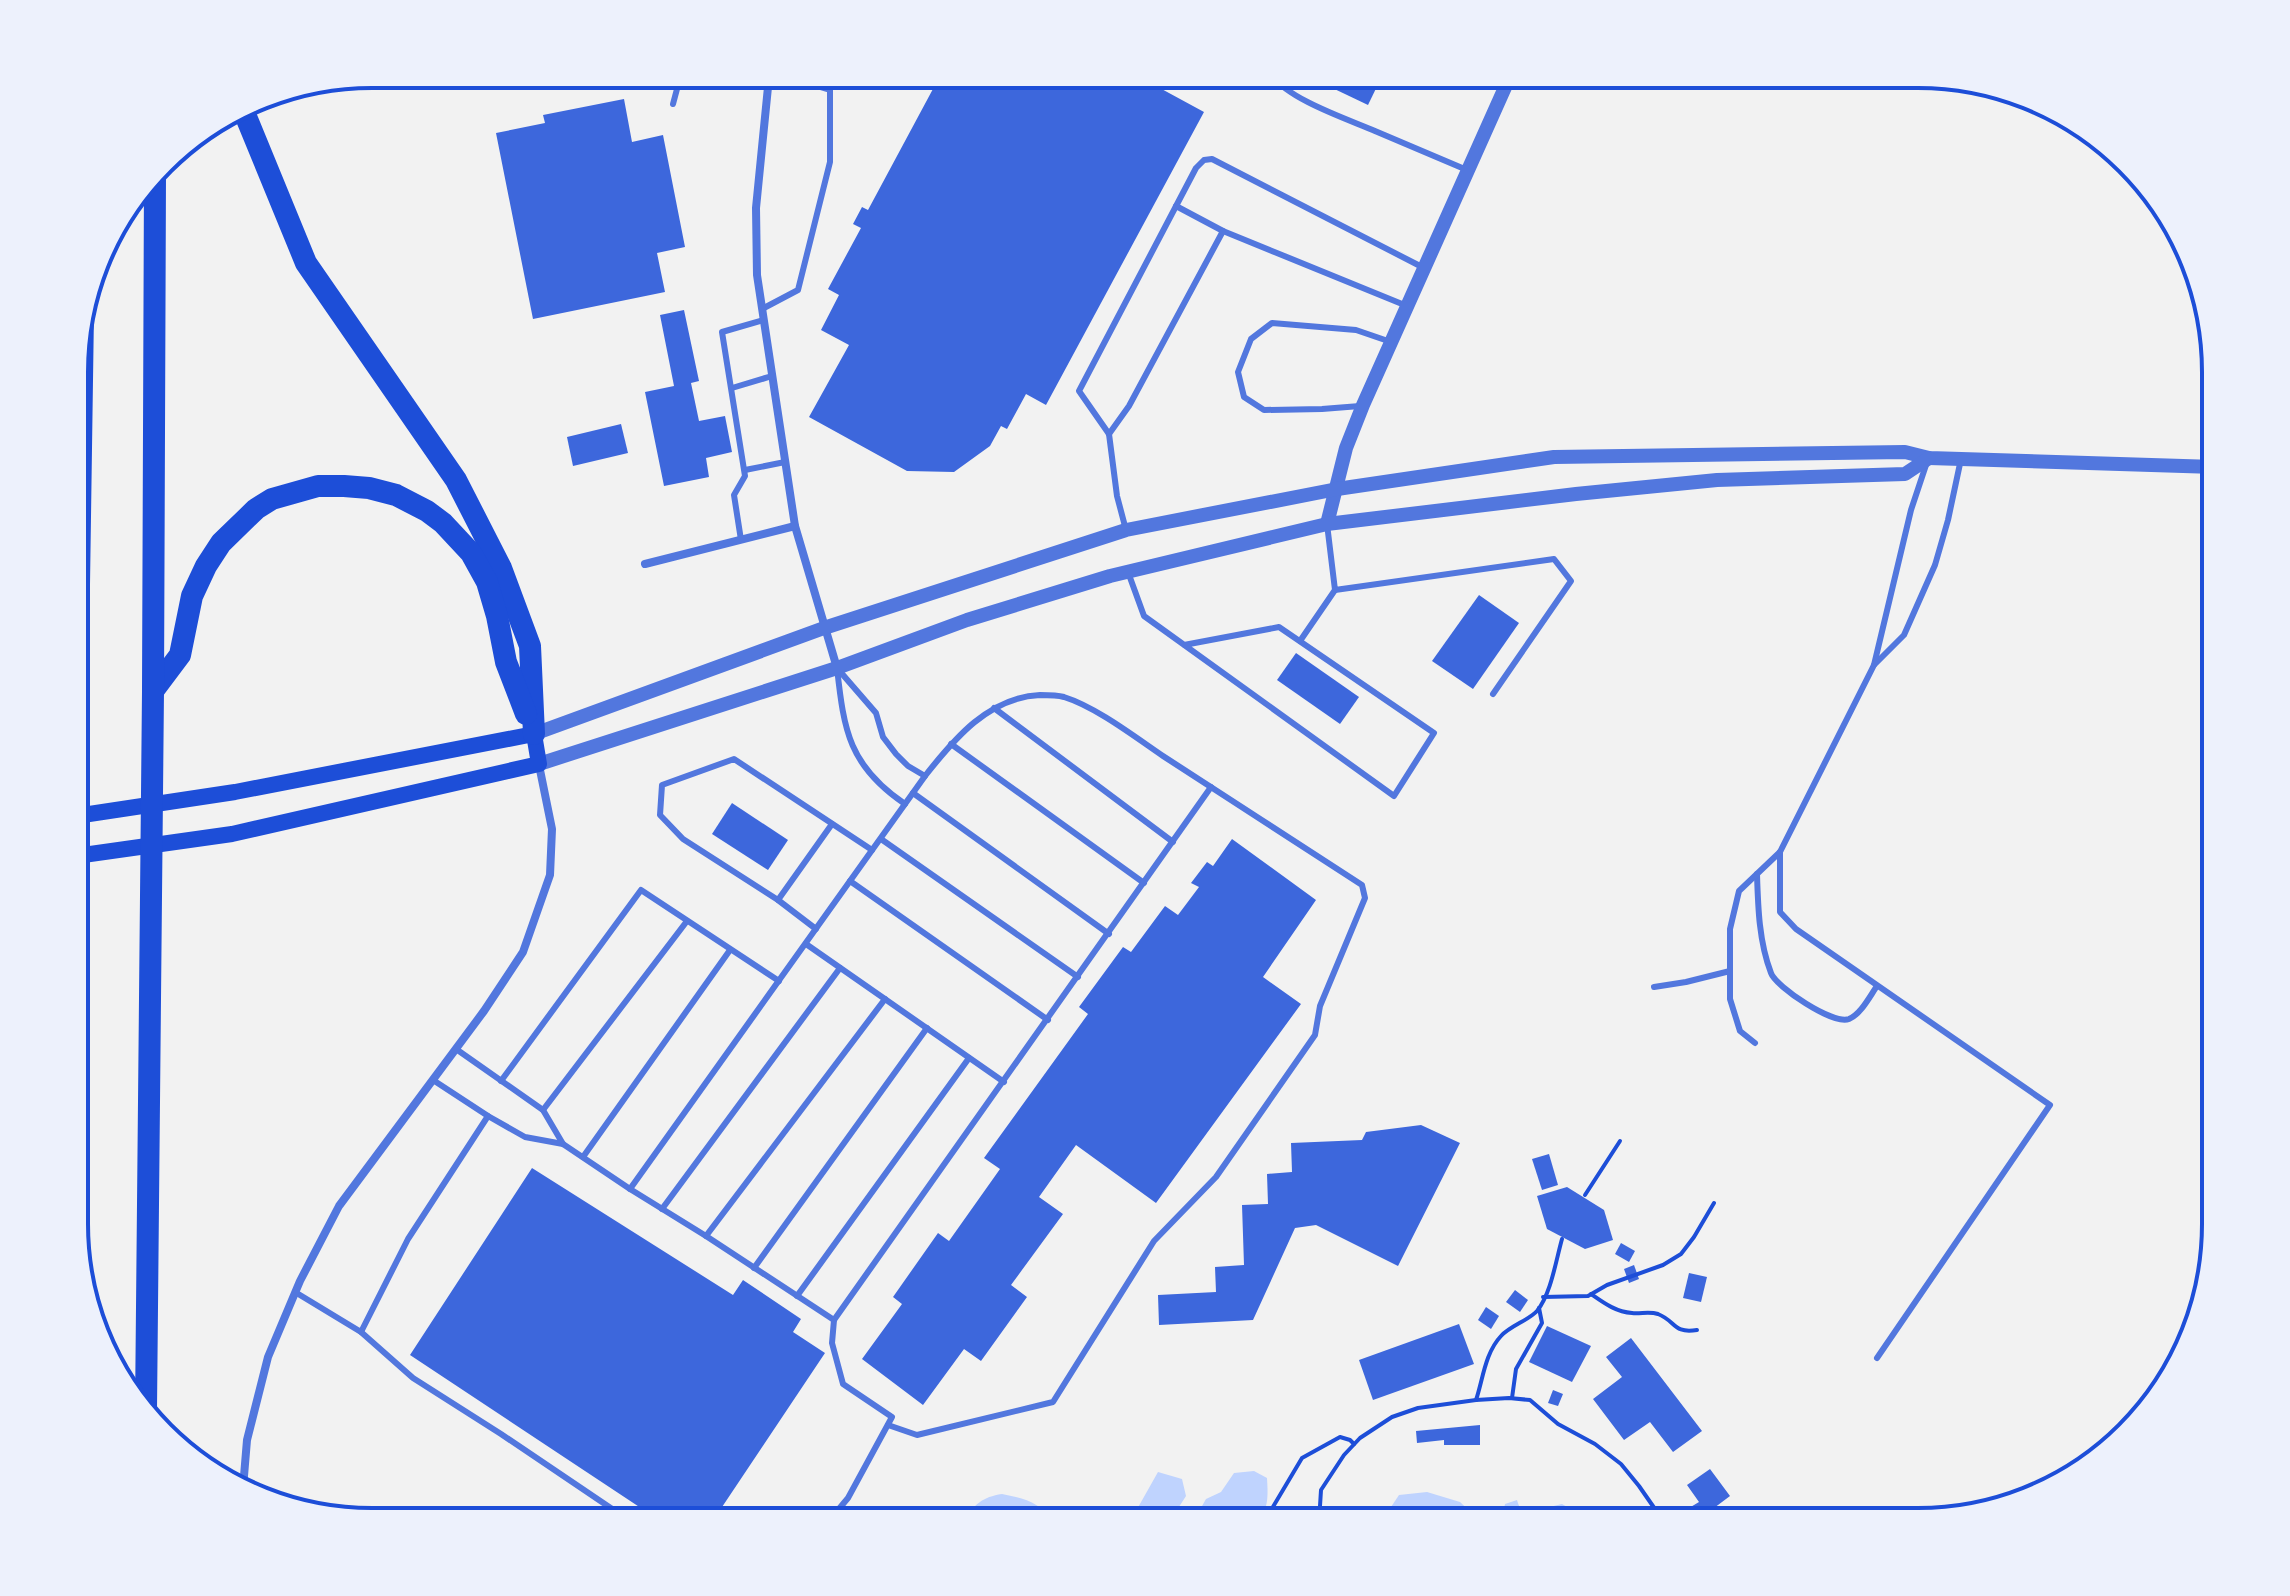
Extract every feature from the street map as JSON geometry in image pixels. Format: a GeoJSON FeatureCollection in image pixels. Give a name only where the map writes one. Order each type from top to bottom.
{"type":"FeatureCollection","features":[{"type":"Feature","properties":{"kind":"highway"},"geometry":{"type":"LineString","coordinates":[[246,117],[306,263],[456,480],[501,568],[530,646],[534,734]]}},
{"type":"Feature","properties":{"kind":"highway"},"geometry":{"type":"LineString","coordinates":[[146,1396],[155,189]]}},
{"type":"Feature","properties":{"kind":"highway"},"geometry":{"type":"LineString","coordinates":[[153,691],[180,655],[192,596],[206,566],[221,543],[239,524],[272,499],[318,486],[369,488],[396,495],[427,511],[471,553],[487,582],[506,662],[534,734]]}},
{"type":"Feature","properties":{"kind":"main road"},"geometry":{"type":"LineString","coordinates":[[89,814],[235,792],[534,734],[539,764],[232,834],[89,854]]}},
{"type":"Feature","properties":{"kind":"street"},"geometry":{"type":"LineString","coordinates":[[768,88],[756,208],[757,275],[795,526],[837,668]]}},
{"type":"Feature","properties":{"kind":"street"},"geometry":{"type":"LineString","coordinates":[[1327,524],[1346,448],[1363,405],[1505,88]]}},
{"type":"Feature","properties":{"kind":"street"},"geometry":{"type":"LineString","coordinates":[[534,734],[824,628],[1126,530],[1337,489],[1554,457],[1905,452],[1929,458],[2201,467]]}},
{"type":"Feature","properties":{"kind":"street"},"geometry":{"type":"LineString","coordinates":[[244,1478],[247,1440],[268,1357],[295,1292],[339,1206],[456,1049],[523,952],[550,875],[552,829],[539,764],[837,668],[967,620],[1128,572],[1327,524],[1717,480],[1905,474],[1929,458]]}},
{"type":"Feature","properties":{"kind":"street"},"geometry":{"type":"LineString","coordinates":[[645,564],[795,526]]}},
{"type":"Feature","properties":{"kind":"lane"},"geometry":{"type":"LineString","coordinates":[[673,104],[677,88]]}},
{"type":"Feature","properties":{"kind":"lane"},"geometry":{"type":"LineString","coordinates":[[762,309],[798,290],[830,162],[830,90],[823,88]]}},
{"type":"Feature","properties":{"kind":"lane"},"geometry":{"type":"LineString","coordinates":[[1286,88],[1317,106],[1468,170]]}},
{"type":"Feature","properties":{"kind":"lane"},"geometry":{"type":"LineString","coordinates":[[1126,530],[1117,496],[1109,434],[1079,391],[1196,168],[1204,160],[1212,159],[1424,268]]}},
{"type":"Feature","properties":{"kind":"lane"},"geometry":{"type":"LineString","coordinates":[[1176,206],[1223,231],[1407,306]]}},
{"type":"Feature","properties":{"kind":"lane"},"geometry":{"type":"LineString","coordinates":[[1109,434],[1129,406],[1223,231]]}},
{"type":"Feature","properties":{"kind":"lane"},"geometry":{"type":"LineString","coordinates":[[741,540],[734,495],[745,476],[745,470],[722,332],[764,320]]}},
{"type":"Feature","properties":{"kind":"lane"},"geometry":{"type":"LineString","coordinates":[[1363,405],[1264,410],[1244,397],[1238,372],[1251,339],[1272,323],[1356,330],[1391,342]]}},
{"type":"Feature","properties":{"kind":"lane"},"geometry":{"type":"LineString","coordinates":[[732,388],[772,376]]}},
{"type":"Feature","properties":{"kind":"lane"},"geometry":{"type":"LineString","coordinates":[[1755,1043],[1740,1031],[1730,999],[1730,929],[1739,891],[1780,852],[1874,665],[1911,510],[1929,458]]}},
{"type":"Feature","properties":{"kind":"lane"},"geometry":{"type":"LineString","coordinates":[[1874,665],[1904,635],[1935,565],[1961,459]]}},
{"type":"Feature","properties":{"kind":"lane"},"geometry":{"type":"LineString","coordinates":[[745,470],[785,462]]}},
{"type":"Feature","properties":{"kind":"lane"},"geometry":{"type":"LineString","coordinates":[[1300,641],[1335,590],[1327,524]]}},
{"type":"Feature","properties":{"kind":"lane"},"geometry":{"type":"LineString","coordinates":[[1335,590],[1554,559],[1571,581],[1493,694]]}},
{"type":"Feature","properties":{"kind":"lane"},"geometry":{"type":"LineString","coordinates":[[1128,572],[1144,616],[1184,645],[1394,796],[1434,733],[1279,627],[1184,645]]}},
{"type":"Feature","properties":{"kind":"lane"},"geometry":{"type":"LineString","coordinates":[[837,668],[876,713],[883,737],[896,754],[925,776]]}},
{"type":"Feature","properties":{"kind":"lane"},"geometry":{"type":"LineString","coordinates":[[837,668],[843,721],[853,748],[876,782],[905,804]]}},
{"type":"Feature","properties":{"kind":"lane"},"geometry":{"type":"LineString","coordinates":[[630,1189],[925,776],[967,728],[994,708],[1021,697],[1062,696],[1116,725],[1362,885],[1365,898],[1320,1006],[1315,1035],[1216,1177],[1154,1241],[1053,1402],[917,1435],[888,1425]]}},
{"type":"Feature","properties":{"kind":"lane"},"geometry":{"type":"LineString","coordinates":[[994,708],[1173,842]]}},
{"type":"Feature","properties":{"kind":"lane"},"geometry":{"type":"LineString","coordinates":[[951,744],[1144,883]]}},
{"type":"Feature","properties":{"kind":"lane"},"geometry":{"type":"LineString","coordinates":[[816,929],[778,900],[683,839],[660,815],[662,785],[734,759],[872,850]]}},
{"type":"Feature","properties":{"kind":"lane"},"geometry":{"type":"LineString","coordinates":[[840,1508],[892,1417],[843,1384],[832,1343],[834,1320],[1211,787]]}},
{"type":"Feature","properties":{"kind":"lane"},"geometry":{"type":"LineString","coordinates":[[913,793],[1109,934]]}},
{"type":"Feature","properties":{"kind":"lane"},"geometry":{"type":"LineString","coordinates":[[778,900],[832,824]]}},
{"type":"Feature","properties":{"kind":"lane"},"geometry":{"type":"LineString","coordinates":[[881,839],[1078,977]]}},
{"type":"Feature","properties":{"kind":"lane"},"geometry":{"type":"LineString","coordinates":[[1780,852],[1780,912],[1796,929],[2050,1105],[1877,1358]]}},
{"type":"Feature","properties":{"kind":"lane"},"geometry":{"type":"LineString","coordinates":[[1757,874],[1758,920],[1772,977],[1816,1011],[1834,1020],[1849,1019],[1865,1004],[1877,986]]}},
{"type":"Feature","properties":{"kind":"lane"},"geometry":{"type":"LineString","coordinates":[[850,881],[1048,1020]]}},
{"type":"Feature","properties":{"kind":"lane"},"geometry":{"type":"LineString","coordinates":[[501,1081],[641,890],[779,981]]}},
{"type":"Feature","properties":{"kind":"lane"},"geometry":{"type":"LineString","coordinates":[[543,1110],[687,921]]}},
{"type":"Feature","properties":{"kind":"lane"},"geometry":{"type":"LineString","coordinates":[[806,944],[1004,1082]]}},
{"type":"Feature","properties":{"kind":"lane"},"geometry":{"type":"LineString","coordinates":[[583,1157],[730,950]]}},
{"type":"Feature","properties":{"kind":"lane"},"geometry":{"type":"LineString","coordinates":[[662,1209],[840,968]]}},
{"type":"Feature","properties":{"kind":"lane"},"geometry":{"type":"LineString","coordinates":[[1654,987],[1730,971]]}},
{"type":"Feature","properties":{"kind":"lane"},"geometry":{"type":"LineString","coordinates":[[706,1236],[885,999]]}},
{"type":"Feature","properties":{"kind":"lane"},"geometry":{"type":"LineString","coordinates":[[754,1268],[927,1028]]}},
{"type":"Feature","properties":{"kind":"lane"},"geometry":{"type":"LineString","coordinates":[[456,1049],[543,1110],[563,1144]]}},
{"type":"Feature","properties":{"kind":"lane"},"geometry":{"type":"LineString","coordinates":[[797,1296],[969,1058]]}},
{"type":"Feature","properties":{"kind":"lane"},"geometry":{"type":"LineString","coordinates":[[433,1080],[525,1137],[563,1144],[834,1320]]}},
{"type":"Feature","properties":{"kind":"lane"},"geometry":{"type":"LineString","coordinates":[[361,1332],[408,1239],[488,1116]]}},
{"type":"Feature","properties":{"kind":"lane"},"geometry":{"type":"LineString","coordinates":[[295,1292],[361,1332],[413,1378],[611,1508]]}},
{"type":"Feature","properties":{"kind":"path"},"geometry":{"type":"LineString","coordinates":[[1585,1195],[1620,1141]]}},
{"type":"Feature","properties":{"kind":"path"},"geometry":{"type":"LineString","coordinates":[[1543,1297],[1591,1294],[1663,1265],[1681,1254],[1714,1203]]}},
{"type":"Feature","properties":{"kind":"path"},"geometry":{"type":"LineString","coordinates":[[1476,1400],[1487,1359],[1500,1337],[1539,1307],[1549,1286],[1562,1239]]}},
{"type":"Feature","properties":{"kind":"path"},"geometry":{"type":"LineString","coordinates":[[1591,1294],[1620,1312],[1653,1312],[1676,1329],[1686,1332],[1697,1330]]}},
{"type":"Feature","properties":{"kind":"path"},"geometry":{"type":"LineString","coordinates":[[1512,1398],[1516,1369],[1542,1323],[1539,1307]]}},
{"type":"Feature","properties":{"kind":"path"},"geometry":{"type":"LineString","coordinates":[[1320,1508],[1321,1490],[1344,1455],[1354,1444],[1392,1417],[1418,1408],[1512,1398],[1530,1400],[1558,1424],[1595,1444],[1621,1464],[1654,1508]]}},
{"type":"Feature","properties":{"kind":"path"},"geometry":{"type":"LineString","coordinates":[[1272,1508],[1302,1458],[1340,1437],[1354,1444]]}},
{"type":"Feature","properties":{"kind":"water"},"geometry":{"type":"Polygon","coordinates":[[[1254,1471],[1267,1478],[1265,1508],[1201,1508],[1206,1499],[1221,1492],[1234,1473],[1254,1471]]]}},
{"type":"Feature","properties":{"kind":"water"},"geometry":{"type":"Polygon","coordinates":[[[1158,1472],[1182,1479],[1186,1496],[1178,1508],[1138,1508],[1158,1472]]]}},
{"type":"Feature","properties":{"kind":"water"},"geometry":{"type":"Polygon","coordinates":[[[1427,1492],[1460,1502],[1466,1508],[1390,1508],[1399,1495],[1427,1492]]]}},
{"type":"Feature","properties":{"kind":"water"},"geometry":{"type":"Polygon","coordinates":[[[1002,1494],[1024,1499],[1040,1508],[973,1508],[989,1497],[1002,1494]]]}},
{"type":"Feature","properties":{"kind":"water"},"geometry":{"type":"Polygon","coordinates":[[[1517,1500],[1520,1508],[1504,1508],[1505,1504],[1517,1500]]]}},
{"type":"Feature","properties":{"kind":"water"},"geometry":{"type":"Polygon","coordinates":[[[1562,1504],[1569,1508],[1545,1508],[1562,1504]]]}},
{"type":"Feature","properties":{"kind":"building"},"geometry":{"type":"Polygon","coordinates":[[[933,88],[1160,88],[1204,112],[1046,405],[1026,394],[1007,429],[1001,426],[990,446],[954,472],[907,471],[809,417],[849,345],[821,330],[839,295],[828,289],[861,228],[853,224],[862,207],[868,210],[933,88]]]}},
{"type":"Feature","properties":{"kind":"building"},"geometry":{"type":"Polygon","coordinates":[[[1332,88],[1376,88],[1368,105],[1332,88]]]}},
{"type":"Feature","properties":{"kind":"building"},"geometry":{"type":"Polygon","coordinates":[[[624,99],[632,142],[663,135],[685,247],[657,253],[665,292],[533,319],[496,133],[545,123],[543,115],[624,99]]]}},
{"type":"Feature","properties":{"kind":"building"},"geometry":{"type":"Polygon","coordinates":[[[684,310],[699,381],[691,383],[699,421],[725,416],[732,452],[706,458],[709,477],[664,486],[645,392],[674,386],[660,315],[684,310]]]}},
{"type":"Feature","properties":{"kind":"building"},"geometry":{"type":"Polygon","coordinates":[[[621,424],[628,453],[573,466],[567,437],[621,424]]]}},
{"type":"Feature","properties":{"kind":"building"},"geometry":{"type":"Polygon","coordinates":[[[1479,595],[1519,623],[1473,689],[1432,661],[1479,595]]]}},
{"type":"Feature","properties":{"kind":"building"},"geometry":{"type":"Polygon","coordinates":[[[1296,653],[1359,697],[1340,724],[1277,680],[1296,653]]]}},
{"type":"Feature","properties":{"kind":"building"},"geometry":{"type":"Polygon","coordinates":[[[732,803],[788,840],[768,870],[712,834],[732,803]]]}},
{"type":"Feature","properties":{"kind":"building"},"geometry":{"type":"Polygon","coordinates":[[[1232,839],[1316,900],[1263,977],[1301,1004],[1156,1203],[1076,1145],[1039,1197],[1063,1214],[1011,1285],[1027,1297],[981,1361],[964,1349],[923,1405],[862,1359],[902,1304],[893,1297],[938,1233],[949,1241],[1000,1169],[984,1158],[1088,1014],[1079,1007],[1123,947],[1131,952],[1165,906],[1178,915],[1199,887],[1191,883],[1207,862],[1213,866],[1232,839]]]}},
{"type":"Feature","properties":{"kind":"building"},"geometry":{"type":"Polygon","coordinates":[[[1421,1125],[1460,1143],[1398,1266],[1316,1225],[1295,1228],[1253,1320],[1159,1325],[1158,1295],[1216,1292],[1215,1267],[1244,1265],[1242,1205],[1268,1204],[1267,1174],[1292,1172],[1291,1143],[1362,1140],[1366,1132],[1421,1125]]]}},
{"type":"Feature","properties":{"kind":"building"},"geometry":{"type":"Polygon","coordinates":[[[1549,1154],[1558,1185],[1542,1190],[1532,1159],[1549,1154]]]}},
{"type":"Feature","properties":{"kind":"building"},"geometry":{"type":"Polygon","coordinates":[[[532,1168],[733,1295],[743,1280],[801,1319],[793,1332],[825,1353],[721,1508],[641,1508],[410,1355],[532,1168]]]}},
{"type":"Feature","properties":{"kind":"building"},"geometry":{"type":"Polygon","coordinates":[[[1567,1187],[1604,1210],[1613,1240],[1585,1249],[1547,1229],[1537,1196],[1567,1187]]]}},
{"type":"Feature","properties":{"kind":"building"},"geometry":{"type":"Polygon","coordinates":[[[1621,1243],[1635,1251],[1629,1262],[1615,1254],[1621,1243]]]}},
{"type":"Feature","properties":{"kind":"building"},"geometry":{"type":"Polygon","coordinates":[[[1634,1265],[1639,1279],[1629,1283],[1624,1269],[1634,1265]]]}},
{"type":"Feature","properties":{"kind":"building"},"geometry":{"type":"Polygon","coordinates":[[[1689,1273],[1707,1277],[1701,1302],[1683,1298],[1689,1273]]]}},
{"type":"Feature","properties":{"kind":"building"},"geometry":{"type":"Polygon","coordinates":[[[1515,1290],[1528,1300],[1520,1312],[1506,1302],[1515,1290]]]}},
{"type":"Feature","properties":{"kind":"building"},"geometry":{"type":"Polygon","coordinates":[[[1486,1307],[1499,1316],[1491,1329],[1478,1320],[1486,1307]]]}},
{"type":"Feature","properties":{"kind":"building"},"geometry":{"type":"Polygon","coordinates":[[[1459,1324],[1474,1364],[1373,1400],[1359,1360],[1459,1324]]]}},
{"type":"Feature","properties":{"kind":"building"},"geometry":{"type":"Polygon","coordinates":[[[1547,1326],[1591,1346],[1572,1382],[1529,1362],[1547,1326]]]}},
{"type":"Feature","properties":{"kind":"building"},"geometry":{"type":"Polygon","coordinates":[[[1631,1338],[1702,1431],[1673,1452],[1650,1422],[1624,1440],[1593,1399],[1622,1377],[1606,1357],[1631,1338]]]}},
{"type":"Feature","properties":{"kind":"building"},"geometry":{"type":"Polygon","coordinates":[[[1553,1390],[1563,1394],[1558,1406],[1548,1403],[1553,1390]]]}},
{"type":"Feature","properties":{"kind":"building"},"geometry":{"type":"Polygon","coordinates":[[[1480,1425],[1480,1445],[1444,1445],[1444,1440],[1417,1443],[1416,1431],[1480,1425]]]}},
{"type":"Feature","properties":{"kind":"building"},"geometry":{"type":"Polygon","coordinates":[[[1710,1469],[1730,1496],[1714,1508],[1689,1508],[1699,1502],[1687,1485],[1710,1469]]]}}]}
